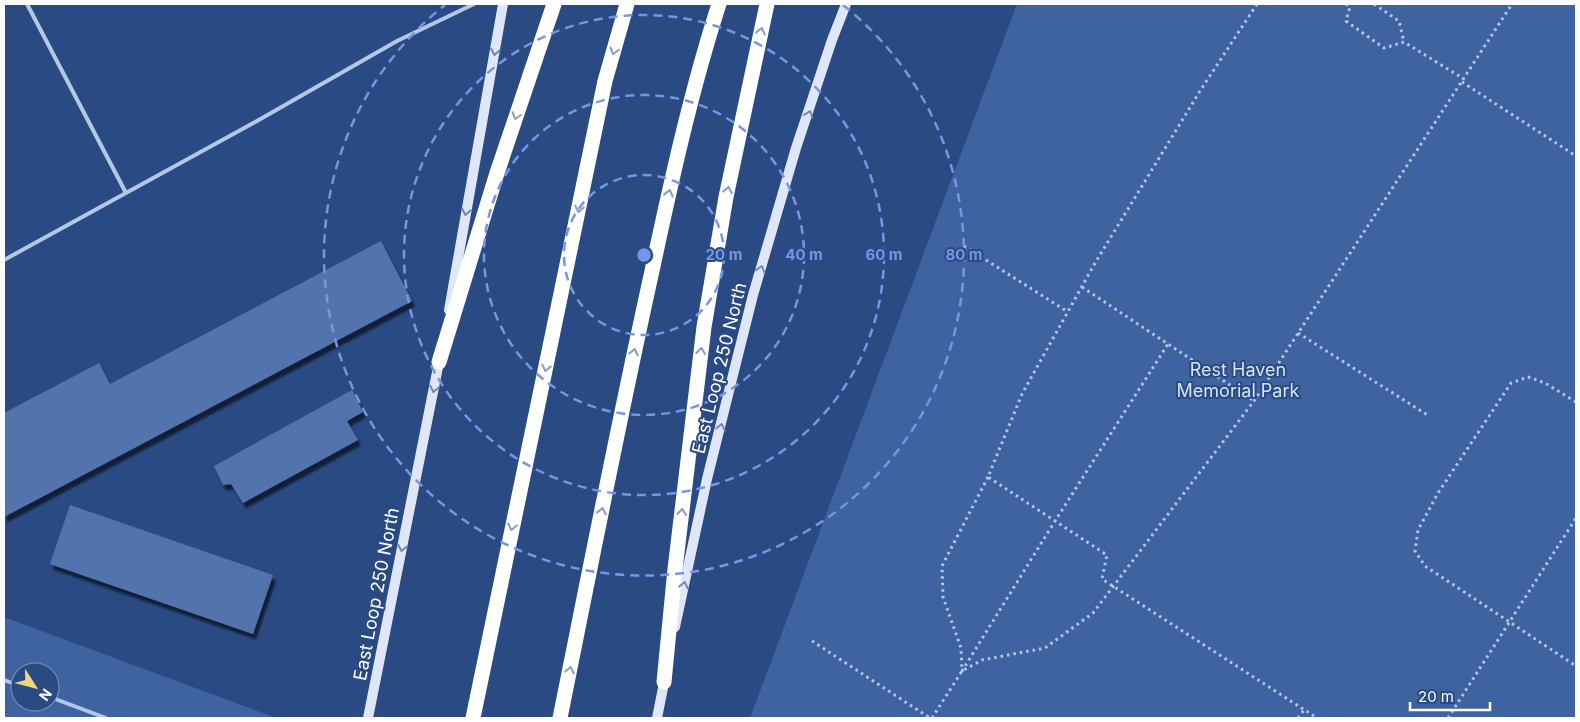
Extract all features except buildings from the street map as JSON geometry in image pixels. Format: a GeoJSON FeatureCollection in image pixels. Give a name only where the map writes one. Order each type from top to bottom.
{"type":"FeatureCollection","features":[{"type":"Feature","properties":{"kind":"highway"},"geometry":{"type":"LineString","coordinates":[[439,362],[497,173],[554,4]]}},
{"type":"Feature","properties":{"kind":"highway"},"geometry":{"type":"LineString","coordinates":[[473,718],[605,81],[627,4]]}},
{"type":"Feature","properties":{"kind":"highway"},"geometry":{"type":"LineString","coordinates":[[560,718],[623,400],[659,238],[718,4]]}},
{"type":"Feature","properties":{"kind":"highway"},"geometry":{"type":"LineString","coordinates":[[664,682],[675,569],[704,327],[726,197],[767,4]]}},
{"type":"Feature","properties":{"kind":"main road","name":"East Loop 250 North"},"geometry":{"type":"LineString","coordinates":[[368,718],[439,362],[504,4]]}},
{"type":"Feature","properties":{"kind":"main road","name":"East Loop 250 North"},"geometry":{"type":"LineString","coordinates":[[657,718],[707,479],[753,295],[796,148],[846,4]]}},
{"type":"Feature","properties":{"kind":"lane"},"geometry":{"type":"LineString","coordinates":[[27,4],[126,193]]}},
{"type":"Feature","properties":{"kind":"lane"},"geometry":{"type":"LineString","coordinates":[[4,260],[397,41],[474,4]]}},
{"type":"Feature","properties":{"kind":"lane"},"geometry":{"type":"LineString","coordinates":[[60,701],[106,718]]}},
{"type":"Feature","properties":{"kind":"path"},"geometry":{"type":"LineString","coordinates":[[962,672],[962,648],[943,597],[942,566],[988,477],[1022,394],[1082,287],[1200,92],[1258,4]]}},
{"type":"Feature","properties":{"kind":"path"},"geometry":{"type":"LineString","coordinates":[[1346,4],[1351,5],[1346,21],[1384,48],[1404,42]]}},
{"type":"Feature","properties":{"kind":"path"},"geometry":{"type":"LineString","coordinates":[[1374,4],[1399,21],[1404,42],[1576,156]]}},
{"type":"Feature","properties":{"kind":"path"},"geometry":{"type":"LineString","coordinates":[[962,672],[982,660],[1045,648],[1093,613],[1254,401],[1512,4]]}},
{"type":"Feature","properties":{"kind":"path"},"geometry":{"type":"LineString","coordinates":[[964,246],[1068,312]]}},
{"type":"Feature","properties":{"kind":"path"},"geometry":{"type":"LineString","coordinates":[[1082,287],[1254,401]]}},
{"type":"Feature","properties":{"kind":"path"},"geometry":{"type":"LineString","coordinates":[[1298,333],[1429,416]]}},
{"type":"Feature","properties":{"kind":"path"},"geometry":{"type":"LineString","coordinates":[[812,641],[931,718],[962,672],[1055,521],[1168,344]]}},
{"type":"Feature","properties":{"kind":"path"},"geometry":{"type":"LineString","coordinates":[[1576,402],[1545,383],[1528,377],[1511,383],[1438,493],[1418,530],[1416,551],[1425,566],[1576,666]]}},
{"type":"Feature","properties":{"kind":"path"},"geometry":{"type":"LineString","coordinates":[[988,477],[1107,555],[1102,580],[1317,718]]}},
{"type":"Feature","properties":{"kind":"path"},"geometry":{"type":"LineString","coordinates":[[1448,718],[1576,518]]}},
{"type":"Feature","properties":{"kind":"path"},"geometry":{"type":"LineString","coordinates":[[1298,718],[1304,710]]}},
{"type":"Feature","properties":{"kind":"green space","name":"Rest Haven Memorial Park"},"geometry":{"type":"Polygon","coordinates":[[[1017,4],[1576,4],[1576,718],[750,718],[1017,4]]]}},
{"type":"Feature","properties":{"kind":"green space"},"geometry":{"type":"Polygon","coordinates":[[[4,617],[276,718],[4,718],[4,617]]]}}]}
